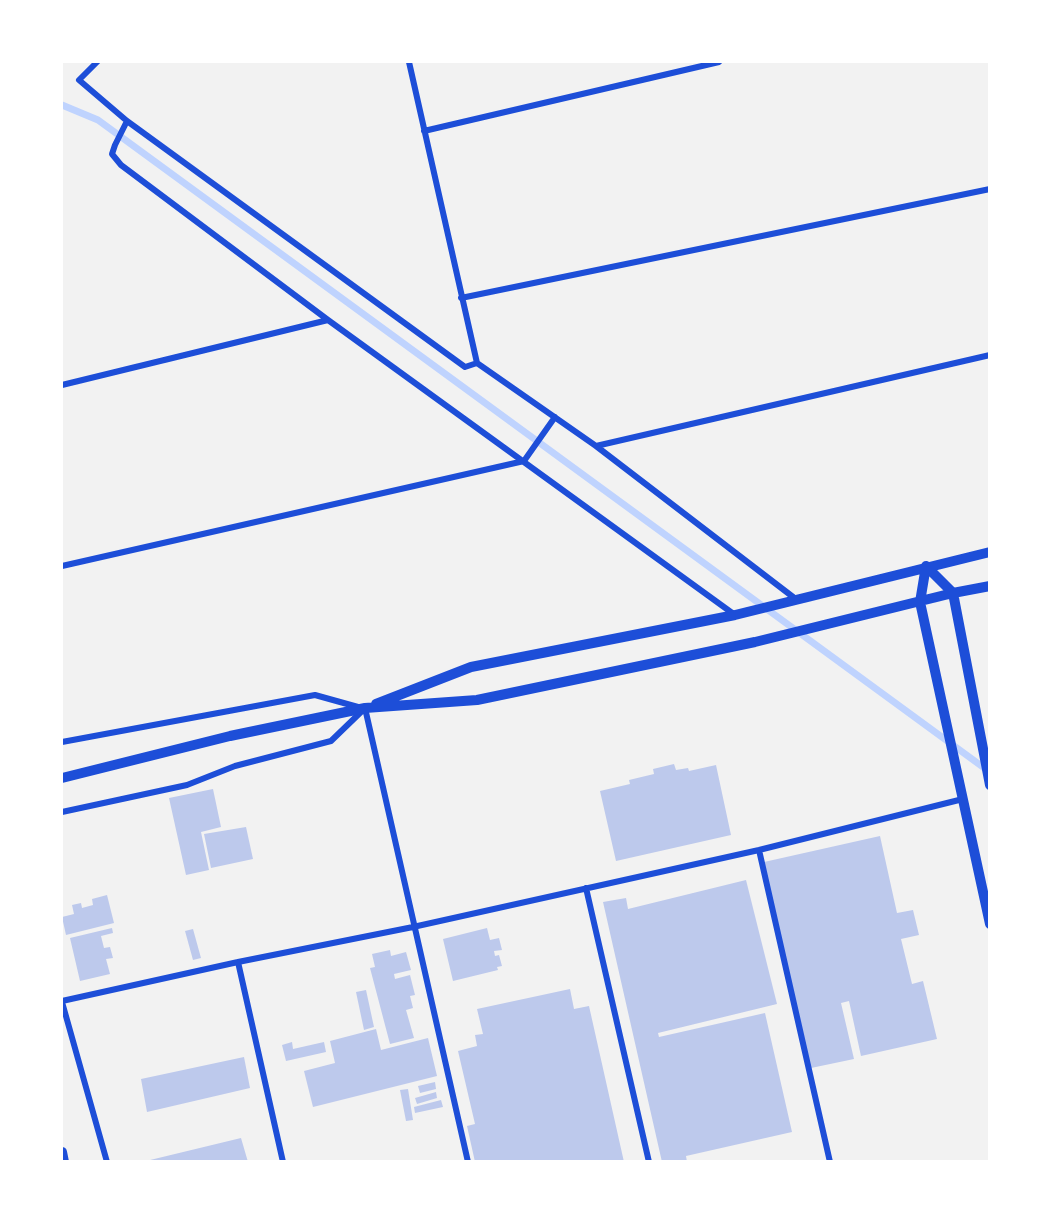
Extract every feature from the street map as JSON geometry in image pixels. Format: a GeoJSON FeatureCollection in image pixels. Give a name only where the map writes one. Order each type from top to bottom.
{"type":"FeatureCollection","features":[{"type":"Feature","properties":{"kind":"street"},"geometry":{"type":"LineString","coordinates":[[97,62],[79,80],[126,123],[465,367],[477,363]]}},
{"type":"Feature","properties":{"kind":"street"},"geometry":{"type":"LineString","coordinates":[[409,62],[477,363],[596,446],[797,600]]}},
{"type":"Feature","properties":{"kind":"street"},"geometry":{"type":"LineString","coordinates":[[424,131],[719,62]]}},
{"type":"Feature","properties":{"kind":"street"},"geometry":{"type":"LineString","coordinates":[[126,123],[112,154],[121,165],[328,320],[735,615]]}},
{"type":"Feature","properties":{"kind":"street"},"geometry":{"type":"LineString","coordinates":[[461,298],[990,189]]}},
{"type":"Feature","properties":{"kind":"street"},"geometry":{"type":"LineString","coordinates":[[62,385],[328,320]]}},
{"type":"Feature","properties":{"kind":"street"},"geometry":{"type":"LineString","coordinates":[[596,446],[990,355]]}},
{"type":"Feature","properties":{"kind":"street"},"geometry":{"type":"LineString","coordinates":[[62,566],[524,461],[555,417]]}},
{"type":"Feature","properties":{"kind":"street"},"geometry":{"type":"LineString","coordinates":[[62,812],[187,785],[235,766],[331,741],[364,708],[471,667],[735,615],[990,552]]}},
{"type":"Feature","properties":{"kind":"street"},"geometry":{"type":"LineString","coordinates":[[927,566],[953,593],[990,785]]}},
{"type":"Feature","properties":{"kind":"street"},"geometry":{"type":"LineString","coordinates":[[927,566],[920,602],[990,924]]}},
{"type":"Feature","properties":{"kind":"street"},"geometry":{"type":"LineString","coordinates":[[62,778],[230,736],[364,708],[477,700],[754,642],[990,586]]}},
{"type":"Feature","properties":{"kind":"street"},"geometry":{"type":"LineString","coordinates":[[62,742],[315,695],[364,708]]}},
{"type":"Feature","properties":{"kind":"street"},"geometry":{"type":"LineString","coordinates":[[364,708],[468,1161]]}},
{"type":"Feature","properties":{"kind":"street"},"geometry":{"type":"LineString","coordinates":[[107,1161],[62,1001],[238,962],[413,927],[759,850],[963,799]]}},
{"type":"Feature","properties":{"kind":"street"},"geometry":{"type":"LineString","coordinates":[[759,850],[830,1161]]}},
{"type":"Feature","properties":{"kind":"street"},"geometry":{"type":"LineString","coordinates":[[586,888],[649,1161]]}},
{"type":"Feature","properties":{"kind":"street"},"geometry":{"type":"LineString","coordinates":[[238,962],[283,1161]]}},
{"type":"Feature","properties":{"kind":"street"},"geometry":{"type":"LineString","coordinates":[[62,1152],[64,1161]]}},
{"type":"Feature","properties":{"kind":"building"},"geometry":{"type":"Polygon","coordinates":[[[674,764],[676,770],[688,768],[689,771],[716,765],[731,835],[616,861],[600,791],[630,784],[629,780],[654,774],[653,769],[674,764]]]}},
{"type":"Feature","properties":{"kind":"building"},"geometry":{"type":"Polygon","coordinates":[[[213,789],[221,827],[201,832],[209,870],[186,875],[169,798],[213,789]]]}},
{"type":"Feature","properties":{"kind":"building"},"geometry":{"type":"Polygon","coordinates":[[[246,827],[253,859],[211,868],[204,834],[246,827]]]}},
{"type":"Feature","properties":{"kind":"building"},"geometry":{"type":"Polygon","coordinates":[[[880,836],[897,913],[913,910],[919,935],[901,939],[912,984],[923,981],[937,1039],[861,1056],[849,1001],[841,1003],[854,1059],[811,1068],[764,862],[880,836]]]}},
{"type":"Feature","properties":{"kind":"building"},"geometry":{"type":"Polygon","coordinates":[[[746,880],[777,1004],[658,1033],[659,1037],[765,1013],[792,1132],[686,1156],[687,1162],[662,1162],[603,902],[626,898],[628,909],[746,880]]]}},
{"type":"Feature","properties":{"kind":"building"},"geometry":{"type":"Polygon","coordinates":[[[107,895],[114,923],[66,935],[62,917],[74,914],[72,905],[81,903],[82,908],[93,905],[92,899],[107,895]]]}},
{"type":"Feature","properties":{"kind":"building"},"geometry":{"type":"Polygon","coordinates":[[[112,928],[113,933],[101,936],[104,948],[110,947],[113,958],[106,959],[110,974],[80,981],[70,938],[112,928]]]}},
{"type":"Feature","properties":{"kind":"building"},"geometry":{"type":"Polygon","coordinates":[[[487,928],[490,940],[499,938],[502,950],[494,951],[495,956],[499,955],[502,966],[497,967],[498,970],[453,981],[443,939],[487,928]]]}},
{"type":"Feature","properties":{"kind":"building"},"geometry":{"type":"Polygon","coordinates":[[[193,929],[201,958],[193,960],[185,931],[193,929]]]}},
{"type":"Feature","properties":{"kind":"building"},"geometry":{"type":"Polygon","coordinates":[[[390,950],[391,956],[406,952],[411,970],[394,974],[395,979],[410,975],[415,995],[410,996],[413,1008],[406,1010],[414,1038],[390,1044],[370,968],[375,967],[372,954],[390,950]]]}},
{"type":"Feature","properties":{"kind":"building"},"geometry":{"type":"Polygon","coordinates":[[[570,989],[574,1009],[589,1006],[624,1162],[475,1162],[467,1126],[475,1124],[458,1051],[477,1046],[475,1035],[483,1034],[477,1009],[570,989]]]}},
{"type":"Feature","properties":{"kind":"building"},"geometry":{"type":"Polygon","coordinates":[[[366,990],[374,1027],[364,1030],[356,992],[366,990]]]}},
{"type":"Feature","properties":{"kind":"building"},"geometry":{"type":"Polygon","coordinates":[[[376,1029],[381,1050],[428,1038],[437,1076],[313,1107],[304,1071],[335,1063],[330,1041],[376,1029]]]}},
{"type":"Feature","properties":{"kind":"building"},"geometry":{"type":"Polygon","coordinates":[[[292,1042],[293,1049],[324,1042],[326,1052],[286,1061],[282,1045],[292,1042]]]}},
{"type":"Feature","properties":{"kind":"building"},"geometry":{"type":"Polygon","coordinates":[[[244,1057],[250,1088],[147,1112],[141,1079],[244,1057]]]}},
{"type":"Feature","properties":{"kind":"building"},"geometry":{"type":"Polygon","coordinates":[[[435,1082],[436,1089],[420,1093],[418,1086],[435,1082]]]}},
{"type":"Feature","properties":{"kind":"building"},"geometry":{"type":"Polygon","coordinates":[[[408,1089],[413,1120],[406,1121],[400,1090],[408,1089]]]}},
{"type":"Feature","properties":{"kind":"building"},"geometry":{"type":"Polygon","coordinates":[[[436,1092],[437,1098],[417,1104],[415,1098],[436,1092]]]}},
{"type":"Feature","properties":{"kind":"building"},"geometry":{"type":"Polygon","coordinates":[[[441,1100],[443,1107],[415,1113],[414,1107],[441,1100]]]}},
{"type":"Feature","properties":{"kind":"building"},"geometry":{"type":"Polygon","coordinates":[[[241,1138],[248,1162],[146,1162],[146,1161],[241,1138]]]}},
{"type":"Feature","properties":{"kind":"waterway"},"geometry":{"type":"LineString","coordinates":[[62,105],[98,120],[987,770]]}}]}
